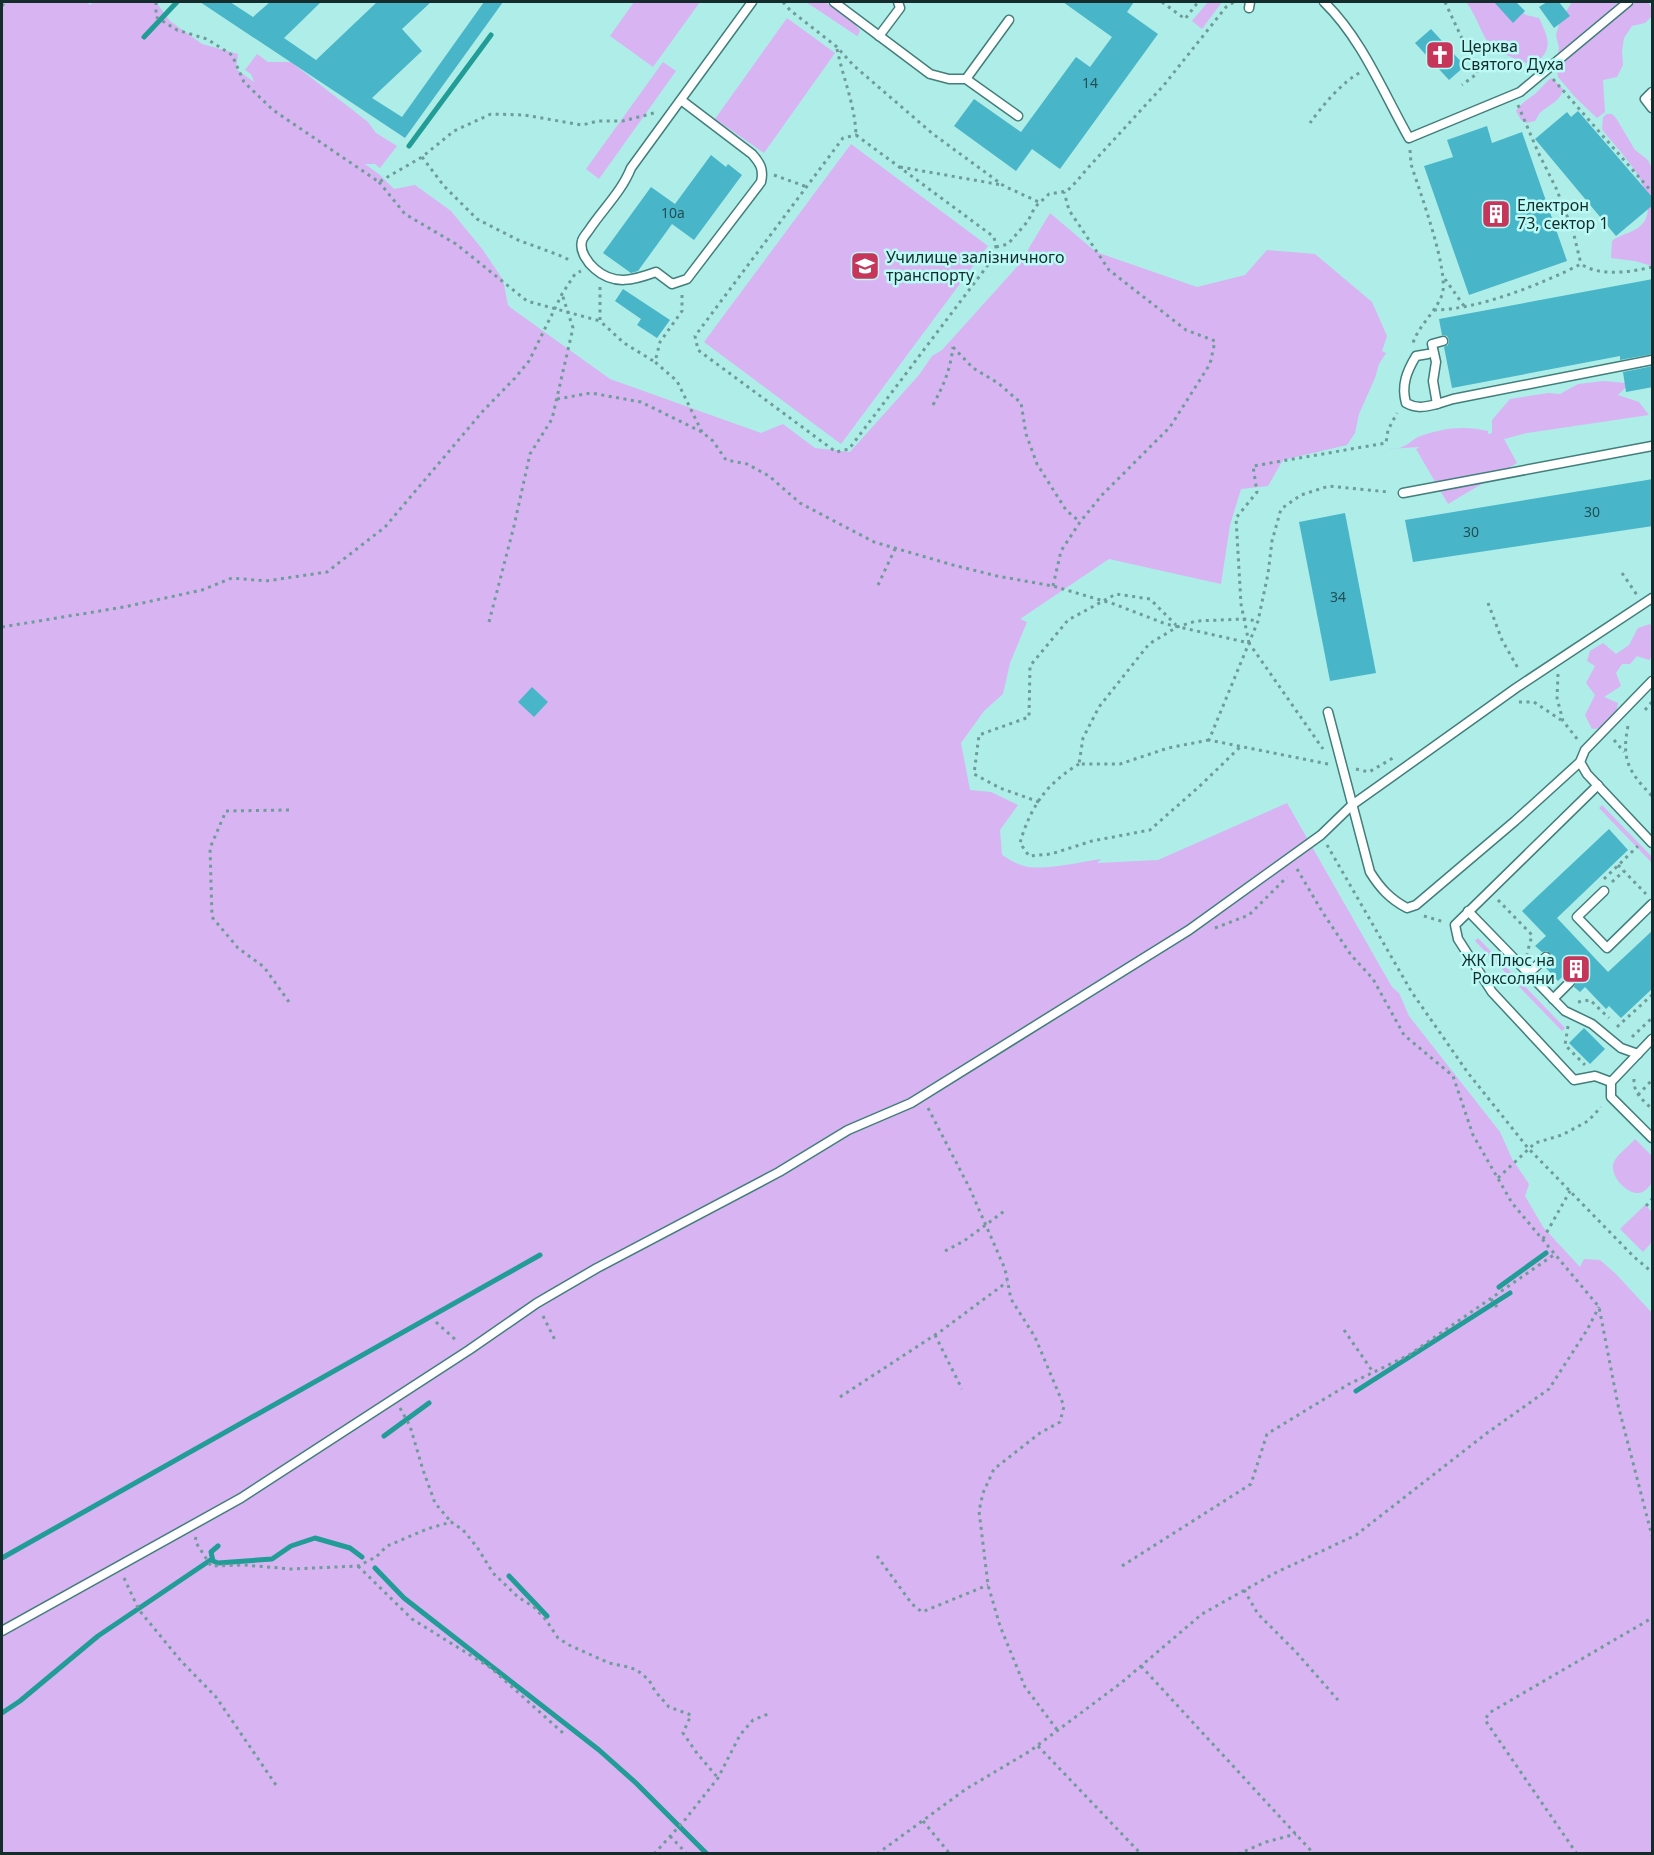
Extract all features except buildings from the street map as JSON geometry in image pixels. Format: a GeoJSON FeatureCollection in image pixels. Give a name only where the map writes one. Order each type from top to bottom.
{"type":"FeatureCollection","features":[{"type":"Feature","properties":{"kind":"lane"},"geometry":{"type":"LineString","coordinates":[[678,103],[752,154],[759,162],[763,172],[761,182],[687,279],[672,284],[656,272],[635,279],[619,281],[603,276],[590,265],[582,253],[581,242],[626,180],[631,168],[678,103],[752,2]]}},
{"type":"Feature","properties":{"kind":"lane"},"geometry":{"type":"LineString","coordinates":[[834,2],[930,74],[949,79],[966,79],[1018,116]]}},
{"type":"Feature","properties":{"kind":"lane"},"geometry":{"type":"LineString","coordinates":[[879,36],[900,8],[898,2]]}},
{"type":"Feature","properties":{"kind":"lane"},"geometry":{"type":"LineString","coordinates":[[1324,2],[1335,12],[1355,40],[1408,138],[1520,92],[1626,2]]}},
{"type":"Feature","properties":{"kind":"lane"},"geometry":{"type":"LineString","coordinates":[[966,79],[1009,20]]}},
{"type":"Feature","properties":{"kind":"lane"},"geometry":{"type":"LineString","coordinates":[[1653,92],[1645,99],[1653,108]]}},
{"type":"Feature","properties":{"kind":"lane"},"geometry":{"type":"LineString","coordinates":[[1437,404],[1433,381],[1436,362],[1432,344],[1443,341]]}},
{"type":"Feature","properties":{"kind":"lane"},"geometry":{"type":"LineString","coordinates":[[1428,354],[1416,356],[1405,379],[1403,392],[1406,403],[1414,407],[1653,360]]}},
{"type":"Feature","properties":{"kind":"lane"},"geometry":{"type":"LineString","coordinates":[[1403,494],[1653,446]]}},
{"type":"Feature","properties":{"kind":"lane"},"geometry":{"type":"LineString","coordinates":[[2,1631],[241,1498],[469,1350],[537,1303],[597,1268],[779,1172],[848,1130],[911,1103],[1190,930],[1321,835],[1353,805],[1527,681],[1653,598]]}},
{"type":"Feature","properties":{"kind":"lane"},"geometry":{"type":"LineString","coordinates":[[1328,712],[1370,872],[1380,887],[1395,902],[1407,908],[1416,905],[1580,762],[1585,750],[1653,681]]}},
{"type":"Feature","properties":{"kind":"lane"},"geometry":{"type":"LineString","coordinates":[[1580,762],[1587,774],[1653,843]]}},
{"type":"Feature","properties":{"kind":"lane"},"geometry":{"type":"LineString","coordinates":[[1598,785],[1455,925],[1458,939],[1492,992],[1574,1080],[1595,1076],[1611,1082]]}},
{"type":"Feature","properties":{"kind":"lane"},"geometry":{"type":"LineString","coordinates":[[1604,891],[1576,917],[1607,948],[1653,902]]}},
{"type":"Feature","properties":{"kind":"lane"},"geometry":{"type":"LineString","coordinates":[[1468,911],[1532,970],[1557,996],[1565,1011],[1592,1024],[1621,1048],[1638,1054]]}},
{"type":"Feature","properties":{"kind":"lane"},"geometry":{"type":"LineString","coordinates":[[1532,970],[1546,957]]}},
{"type":"Feature","properties":{"kind":"lane"},"geometry":{"type":"LineString","coordinates":[[1557,996],[1570,982]]}},
{"type":"Feature","properties":{"kind":"lane"},"geometry":{"type":"LineString","coordinates":[[1653,1039],[1611,1082],[1611,1096],[1653,1138]]}},
{"type":"Feature","properties":{"kind":"path"},"geometry":{"type":"LineString","coordinates":[[2,6],[5,2]]}},
{"type":"Feature","properties":{"kind":"path"},"geometry":{"type":"LineString","coordinates":[[156,2],[156,17],[177,30],[207,39],[232,55],[244,82],[273,110],[379,182],[405,214],[456,244],[527,301],[600,321],[624,343],[655,362],[677,381],[702,432]]}},
{"type":"Feature","properties":{"kind":"path"},"geometry":{"type":"LineString","coordinates":[[783,2],[837,47],[853,65],[933,134],[1004,186],[1041,203]]}},
{"type":"Feature","properties":{"kind":"path"},"geometry":{"type":"LineString","coordinates":[[1162,2],[1185,19],[1198,2]]}},
{"type":"Feature","properties":{"kind":"path"},"geometry":{"type":"LineString","coordinates":[[996,247],[1008,244],[1028,221],[1035,207],[1049,194],[1067,191],[1077,182],[1164,85],[1226,7],[1234,2]]}},
{"type":"Feature","properties":{"kind":"path"},"geometry":{"type":"LineString","coordinates":[[1445,2],[1478,73],[1462,85]]}},
{"type":"Feature","properties":{"kind":"path"},"geometry":{"type":"LineString","coordinates":[[837,47],[855,114],[856,135]]}},
{"type":"Feature","properties":{"kind":"path"},"geometry":{"type":"LineString","coordinates":[[1310,123],[1320,108],[1350,79],[1359,72],[1372,70]]}},
{"type":"Feature","properties":{"kind":"path"},"geometry":{"type":"LineString","coordinates":[[1545,71],[1653,192]]}},
{"type":"Feature","properties":{"kind":"path"},"geometry":{"type":"LineString","coordinates":[[1514,95],[1556,188],[1581,264],[1591,271],[1635,271],[1653,267]]}},
{"type":"Feature","properties":{"kind":"path"},"geometry":{"type":"LineString","coordinates":[[379,182],[422,158],[454,131],[491,114],[524,115],[582,125],[623,121],[678,103]]}},
{"type":"Feature","properties":{"kind":"path"},"geometry":{"type":"LineString","coordinates":[[856,135],[899,166],[994,237],[997,253],[849,449],[836,452],[698,350],[695,336],[843,138],[856,135]]}},
{"type":"Feature","properties":{"kind":"path"},"geometry":{"type":"LineString","coordinates":[[1408,138],[1411,164],[1440,257],[1444,278],[1442,294],[1417,332],[1412,345],[1416,356]]}},
{"type":"Feature","properties":{"kind":"path"},"geometry":{"type":"LineString","coordinates":[[2,627],[124,607],[202,590],[232,578],[266,581],[327,572],[385,527],[483,411],[529,361],[562,294],[575,274],[582,270],[564,257],[518,240],[477,219],[444,186],[422,158]]}},
{"type":"Feature","properties":{"kind":"path"},"geometry":{"type":"LineString","coordinates":[[899,166],[1004,186]]}},
{"type":"Feature","properties":{"kind":"path"},"geometry":{"type":"LineString","coordinates":[[763,172],[807,187]]}},
{"type":"Feature","properties":{"kind":"path"},"geometry":{"type":"LineString","coordinates":[[1053,586],[1061,551],[1080,522],[1102,495],[1170,428],[1209,364],[1215,341],[1186,330],[1109,270],[1069,210],[1064,192]]}},
{"type":"Feature","properties":{"kind":"path"},"geometry":{"type":"LineString","coordinates":[[1433,310],[1446,310],[1492,300],[1555,278],[1581,264]]}},
{"type":"Feature","properties":{"kind":"path"},"geometry":{"type":"LineString","coordinates":[[600,321],[599,289],[603,276]]}},
{"type":"Feature","properties":{"kind":"path"},"geometry":{"type":"LineString","coordinates":[[1444,278],[1465,306]]}},
{"type":"Feature","properties":{"kind":"path"},"geometry":{"type":"LineString","coordinates":[[655,362],[660,342],[681,311],[682,281]]}},
{"type":"Feature","properties":{"kind":"path"},"geometry":{"type":"LineString","coordinates":[[489,622],[530,454],[552,419],[573,328],[562,294]]}},
{"type":"Feature","properties":{"kind":"path"},"geometry":{"type":"LineString","coordinates":[[933,405],[951,366],[953,347],[973,368],[998,383],[1021,403],[1026,434],[1036,464],[1066,510],[1080,522]]}},
{"type":"Feature","properties":{"kind":"path"},"geometry":{"type":"LineString","coordinates":[[557,399],[591,393],[641,402],[702,432],[713,441],[726,460],[747,464],[770,476],[800,503],[874,542],[986,573],[1053,586],[1114,604],[1166,624],[1249,643]]}},
{"type":"Feature","properties":{"kind":"path"},"geometry":{"type":"LineString","coordinates":[[1329,764],[1329,758],[1249,643],[1241,604],[1236,518],[1257,492],[1253,466],[1386,442],[1388,430],[1406,403]]}},
{"type":"Feature","properties":{"kind":"path"},"geometry":{"type":"LineString","coordinates":[[1209,740],[1258,621],[1272,541],[1281,509],[1301,495],[1329,486],[1403,494]]}},
{"type":"Feature","properties":{"kind":"path"},"geometry":{"type":"LineString","coordinates":[[878,585],[895,549]]}},
{"type":"Feature","properties":{"kind":"path"},"geometry":{"type":"LineString","coordinates":[[1622,573],[1643,604]]}},
{"type":"Feature","properties":{"kind":"path"},"geometry":{"type":"LineString","coordinates":[[1039,802],[1000,788],[974,774],[979,735],[1029,717],[1030,666],[1068,620],[1116,594],[1150,598],[1177,627]]}},
{"type":"Feature","properties":{"kind":"path"},"geometry":{"type":"LineString","coordinates":[[1488,603],[1502,640],[1527,681]]}},
{"type":"Feature","properties":{"kind":"path"},"geometry":{"type":"LineString","coordinates":[[1079,764],[1083,738],[1099,707],[1149,644],[1177,627],[1196,621],[1244,619],[1258,621]]}},
{"type":"Feature","properties":{"kind":"path"},"geometry":{"type":"LineString","coordinates":[[1558,661],[1557,698],[1563,721]]}},
{"type":"Feature","properties":{"kind":"path"},"geometry":{"type":"LineString","coordinates":[[1496,703],[1534,702],[1563,721],[1585,750]]}},
{"type":"Feature","properties":{"kind":"path"},"geometry":{"type":"LineString","coordinates":[[1624,752],[1628,726]]}},
{"type":"Feature","properties":{"kind":"path"},"geometry":{"type":"LineString","coordinates":[[1612,738],[1624,752],[1635,776],[1653,796]]}},
{"type":"Feature","properties":{"kind":"path"},"geometry":{"type":"LineString","coordinates":[[1241,746],[1150,830],[1092,841],[1051,854],[1029,856],[1020,843],[1024,826],[1054,781],[1079,764],[1120,764],[1167,748],[1209,740],[1241,746],[1329,764],[1342,766],[1369,772],[1394,757]]}},
{"type":"Feature","properties":{"kind":"path"},"geometry":{"type":"LineString","coordinates":[[289,810],[226,811],[210,848],[212,917],[238,948],[264,967],[289,1002]]}},
{"type":"Feature","properties":{"kind":"path"},"geometry":{"type":"LineString","coordinates":[[1321,835],[1411,992],[1468,1073],[1529,1149],[1634,1257],[1653,1272]]}},
{"type":"Feature","properties":{"kind":"path"},"geometry":{"type":"LineString","coordinates":[[1641,843],[1618,865],[1653,902]]}},
{"type":"Feature","properties":{"kind":"path"},"geometry":{"type":"LineString","coordinates":[[1289,857],[1351,955],[1372,979],[1404,1035],[1454,1076],[1473,1135],[1512,1203],[1599,1307],[1618,1405],[1653,1536]]}},
{"type":"Feature","properties":{"kind":"path"},"geometry":{"type":"LineString","coordinates":[[1498,900],[1532,935],[1526,957],[1532,970]]}},
{"type":"Feature","properties":{"kind":"path"},"geometry":{"type":"LineString","coordinates":[[1411,907],[1421,915],[1455,925]]}},
{"type":"Feature","properties":{"kind":"path"},"geometry":{"type":"LineString","coordinates":[[1557,996],[1571,1004],[1590,1000],[1618,1028],[1653,995]]}},
{"type":"Feature","properties":{"kind":"path"},"geometry":{"type":"LineString","coordinates":[[1621,1048],[1653,1018]]}},
{"type":"Feature","properties":{"kind":"path"},"geometry":{"type":"LineString","coordinates":[[1638,1095],[1653,1080]]}},
{"type":"Feature","properties":{"kind":"path"},"geometry":{"type":"LineString","coordinates":[[1633,1087],[1653,1109]]}},
{"type":"Feature","properties":{"kind":"path"},"geometry":{"type":"LineString","coordinates":[[922,1096],[970,1189],[1005,1269],[1011,1299],[1035,1337],[1064,1406],[1060,1422],[1040,1433],[994,1468],[983,1493],[979,1510],[988,1585],[1000,1626],[1025,1687],[1058,1731]]}},
{"type":"Feature","properties":{"kind":"path"},"geometry":{"type":"LineString","coordinates":[[1497,1178],[1535,1143],[1562,1135],[1588,1121],[1611,1096]]}},
{"type":"Feature","properties":{"kind":"path"},"geometry":{"type":"LineString","coordinates":[[1542,1240],[1570,1191]]}},
{"type":"Feature","properties":{"kind":"path"},"geometry":{"type":"LineString","coordinates":[[1646,1206],[1653,1199]]}},
{"type":"Feature","properties":{"kind":"path"},"geometry":{"type":"LineString","coordinates":[[945,1251],[964,1241],[1007,1209]]}},
{"type":"Feature","properties":{"kind":"path"},"geometry":{"type":"LineString","coordinates":[[1122,1566],[1251,1484],[1267,1434],[1349,1384],[1409,1355],[1555,1254]]}},
{"type":"Feature","properties":{"kind":"path"},"geometry":{"type":"LineString","coordinates":[[840,1397],[935,1335],[1007,1282]]}},
{"type":"Feature","properties":{"kind":"path"},"geometry":{"type":"LineString","coordinates":[[1491,1299],[1497,1307]]}},
{"type":"Feature","properties":{"kind":"path"},"geometry":{"type":"LineString","coordinates":[[537,1303],[556,1342]]}},
{"type":"Feature","properties":{"kind":"path"},"geometry":{"type":"LineString","coordinates":[[877,1854],[966,1789],[1038,1746],[1141,1666],[1202,1614],[1275,1573],[1356,1534],[1487,1433],[1549,1389],[1599,1307]]}},
{"type":"Feature","properties":{"kind":"path"},"geometry":{"type":"LineString","coordinates":[[436,1322],[469,1350]]}},
{"type":"Feature","properties":{"kind":"path"},"geometry":{"type":"LineString","coordinates":[[1344,1330],[1373,1372]]}},
{"type":"Feature","properties":{"kind":"path"},"geometry":{"type":"LineString","coordinates":[[935,1335],[962,1389]]}},
{"type":"Feature","properties":{"kind":"path"},"geometry":{"type":"LineString","coordinates":[[404,1415],[410,1426],[435,1503],[451,1522],[463,1530],[493,1573],[518,1597],[534,1607],[558,1638],[609,1663],[637,1670],[649,1680],[669,1707],[691,1715],[683,1733],[718,1778]]}},
{"type":"Feature","properties":{"kind":"path"},"geometry":{"type":"LineString","coordinates":[[200,1521],[195,1541],[211,1566],[244,1565],[291,1569],[358,1566],[376,1557],[387,1546],[427,1529],[451,1522]]}},
{"type":"Feature","properties":{"kind":"path"},"geometry":{"type":"LineString","coordinates":[[877,1556],[912,1604],[922,1612],[988,1585]]}},
{"type":"Feature","properties":{"kind":"path"},"geometry":{"type":"LineString","coordinates":[[118,1566],[139,1610],[216,1698],[278,1788]]}},
{"type":"Feature","properties":{"kind":"path"},"geometry":{"type":"LineString","coordinates":[[358,1566],[412,1619],[491,1668],[564,1734]]}},
{"type":"Feature","properties":{"kind":"path"},"geometry":{"type":"LineString","coordinates":[[1244,1590],[1258,1614],[1296,1652],[1338,1700]]}},
{"type":"Feature","properties":{"kind":"path"},"geometry":{"type":"LineString","coordinates":[[1577,1854],[1485,1720],[1489,1713],[1653,1618]]}},
{"type":"Feature","properties":{"kind":"path"},"geometry":{"type":"LineString","coordinates":[[1141,1666],[1314,1854]]}},
{"type":"Feature","properties":{"kind":"path"},"geometry":{"type":"LineString","coordinates":[[654,1854],[718,1778],[740,1735],[753,1720],[768,1714]]}},
{"type":"Feature","properties":{"kind":"path"},"geometry":{"type":"LineString","coordinates":[[1038,1746],[1141,1854]]}},
{"type":"Feature","properties":{"kind":"path"},"geometry":{"type":"LineString","coordinates":[[923,1821],[950,1854]]}},
{"type":"Feature","properties":{"kind":"path"},"geometry":{"type":"LineString","coordinates":[[1238,1854],[1266,1842],[1296,1834]]}},
{"type":"Feature","properties":{"kind":"path"},"geometry":{"type":"LineString","coordinates":[[670,1836],[687,1854]]}},
{"type":"Feature","properties":{"kind":"shaded area"},"geometry":{"type":"Polygon","coordinates":[[[2,2],[87,2],[90,5],[93,2],[156,2],[170,21],[202,44],[238,54],[236,69],[254,82],[251,74],[245,70],[257,54],[268,62],[291,62],[368,122],[376,133],[397,146],[380,168],[375,164],[365,164],[394,189],[415,185],[451,211],[483,250],[503,280],[508,305],[511,308],[610,379],[761,433],[783,424],[815,448],[850,452],[919,375],[932,356],[942,350],[1025,258],[1050,213],[1096,252],[1197,287],[1245,275],[1267,250],[1315,254],[1372,302],[1387,336],[1382,351],[1386,353],[1379,364],[1359,414],[1355,433],[1347,445],[1283,460],[1268,486],[1241,489],[1230,525],[1221,584],[1109,559],[1020,619],[1027,622],[1010,663],[1003,694],[984,711],[961,743],[970,790],[991,792],[1018,805],[1000,830],[1002,855],[1024,866],[1051,867],[1101,859],[1097,863],[1158,860],[1287,803],[1392,987],[1399,993],[1409,1016],[1500,1132],[1512,1159],[1529,1184],[1525,1196],[1543,1227],[1580,1267],[1584,1259],[1600,1260],[1652,1313],[1652,1853],[2,1854],[2,2]]]}},
{"type":"Feature","properties":{"kind":"shaded area"},"geometry":{"type":"Polygon","coordinates":[[[634,2],[700,2],[653,67],[610,36],[634,2]]]}},
{"type":"Feature","properties":{"kind":"shaded area"},"geometry":{"type":"Polygon","coordinates":[[[806,2],[825,2],[855,24],[860,31],[858,35],[857,36],[806,2]]]}},
{"type":"Feature","properties":{"kind":"shaded area"},"geometry":{"type":"Polygon","coordinates":[[[1208,2],[1222,2],[1202,29],[1192,21],[1208,2]]]}},
{"type":"Feature","properties":{"kind":"shaded area"},"geometry":{"type":"Polygon","coordinates":[[[1466,2],[1509,2],[1526,15],[1539,18],[1548,44],[1540,60],[1533,65],[1494,51],[1466,2]]]}},
{"type":"Feature","properties":{"kind":"shaded area"},"geometry":{"type":"Polygon","coordinates":[[[1572,2],[1648,2],[1652,9],[1652,16],[1645,23],[1632,26],[1624,38],[1623,65],[1617,77],[1603,80],[1605,112],[1597,118],[1558,77],[1556,62],[1559,48],[1556,35],[1560,21],[1572,2]]]}},
{"type":"Feature","properties":{"kind":"shaded area"},"geometry":{"type":"Polygon","coordinates":[[[787,18],[835,53],[764,153],[715,119],[787,18]]]}},
{"type":"Feature","properties":{"kind":"shaded area"},"geometry":{"type":"Polygon","coordinates":[[[663,62],[676,71],[599,179],[586,169],[663,62]]]}},
{"type":"Feature","properties":{"kind":"shaded area"},"geometry":{"type":"Polygon","coordinates":[[[1552,78],[1563,89],[1560,97],[1540,113],[1535,121],[1526,123],[1521,120],[1516,111],[1552,78]]]}},
{"type":"Feature","properties":{"kind":"shaded area"},"geometry":{"type":"Polygon","coordinates":[[[1612,114],[1616,118],[1635,150],[1648,160],[1652,169],[1652,266],[1611,258],[1612,241],[1641,226],[1647,217],[1648,208],[1640,179],[1602,129],[1603,117],[1612,114]]]}},
{"type":"Feature","properties":{"kind":"shaded area"},"geometry":{"type":"Polygon","coordinates":[[[851,144],[988,246],[841,444],[704,342],[851,144]]]}},
{"type":"Feature","properties":{"kind":"shaded area"},"geometry":{"type":"Polygon","coordinates":[[[1604,381],[1625,383],[1625,388],[1618,395],[1639,402],[1649,415],[1527,433],[1504,439],[1517,463],[1448,504],[1416,449],[1420,447],[1397,448],[1435,431],[1470,428],[1488,431],[1488,434],[1492,433],[1492,420],[1510,399],[1548,393],[1560,394],[1578,384],[1604,381]]]}},
{"type":"Feature","properties":{"kind":"shaded area"},"geometry":{"type":"Polygon","coordinates":[[[1650,624],[1652,627],[1652,656],[1649,660],[1637,656],[1630,664],[1622,664],[1616,673],[1621,686],[1604,697],[1618,703],[1616,713],[1603,728],[1592,729],[1585,715],[1595,695],[1586,683],[1595,666],[1587,661],[1590,651],[1603,643],[1616,654],[1629,645],[1638,628],[1650,624]]]}},
{"type":"Feature","properties":{"kind":"shaded area"},"geometry":{"type":"Polygon","coordinates":[[[1602,805],[1652,857],[1652,863],[1599,808],[1602,805]]]}},
{"type":"Feature","properties":{"kind":"shaded area"},"geometry":{"type":"Polygon","coordinates":[[[1478,938],[1565,1028],[1562,1031],[1475,941],[1478,938]]]}},
{"type":"Feature","properties":{"kind":"shaded area"},"geometry":{"type":"Polygon","coordinates":[[[1635,1139],[1652,1156],[1652,1183],[1641,1193],[1631,1192],[1622,1185],[1613,1170],[1617,1157],[1635,1139]]]}},
{"type":"Feature","properties":{"kind":"shaded area"},"geometry":{"type":"Polygon","coordinates":[[[1645,1205],[1652,1212],[1652,1242],[1643,1252],[1620,1229],[1645,1205]]]}},
{"type":"Feature","properties":{"kind":"waterway"},"geometry":{"type":"LineString","coordinates":[[144,37],[177,2]]}},
{"type":"Feature","properties":{"kind":"waterway"},"geometry":{"type":"LineString","coordinates":[[409,146],[491,35]]}},
{"type":"Feature","properties":{"kind":"waterway"},"geometry":{"type":"LineString","coordinates":[[1499,1287],[1546,1253]]}},
{"type":"Feature","properties":{"kind":"waterway"},"geometry":{"type":"LineString","coordinates":[[2,1558],[540,1255]]}},
{"type":"Feature","properties":{"kind":"waterway"},"geometry":{"type":"LineString","coordinates":[[1356,1391],[1510,1293]]}},
{"type":"Feature","properties":{"kind":"waterway"},"geometry":{"type":"LineString","coordinates":[[384,1436],[429,1403]]}},
{"type":"Feature","properties":{"kind":"waterway"},"geometry":{"type":"LineString","coordinates":[[218,1546],[211,1552],[213,1561],[218,1563],[272,1559],[291,1546],[315,1538],[350,1548],[362,1557]]}},
{"type":"Feature","properties":{"kind":"waterway"},"geometry":{"type":"LineString","coordinates":[[2,1713],[20,1701],[98,1636],[212,1559]]}},
{"type":"Feature","properties":{"kind":"waterway"},"geometry":{"type":"LineString","coordinates":[[375,1568],[404,1598],[599,1750],[636,1783],[707,1854]]}},
{"type":"Feature","properties":{"kind":"waterway"},"geometry":{"type":"LineString","coordinates":[[509,1576],[547,1616]]}},
{"type":"Feature","properties":{"kind":"place","name":"Церква Святого Духа"},"geometry":{"type":"Point","coordinates":[1440,55]}},
{"type":"Feature","properties":{"kind":"place","name":"Електрон 73, сектор 1"},"geometry":{"type":"Point","coordinates":[1496,214]}},
{"type":"Feature","properties":{"kind":"place","name":"Училище залізничного транспорту"},"geometry":{"type":"Point","coordinates":[865,266]}},
{"type":"Feature","properties":{"kind":"place","name":"ЖК Плюс на Роксоляни"},"geometry":{"type":"Point","coordinates":[1576,969]}}]}
